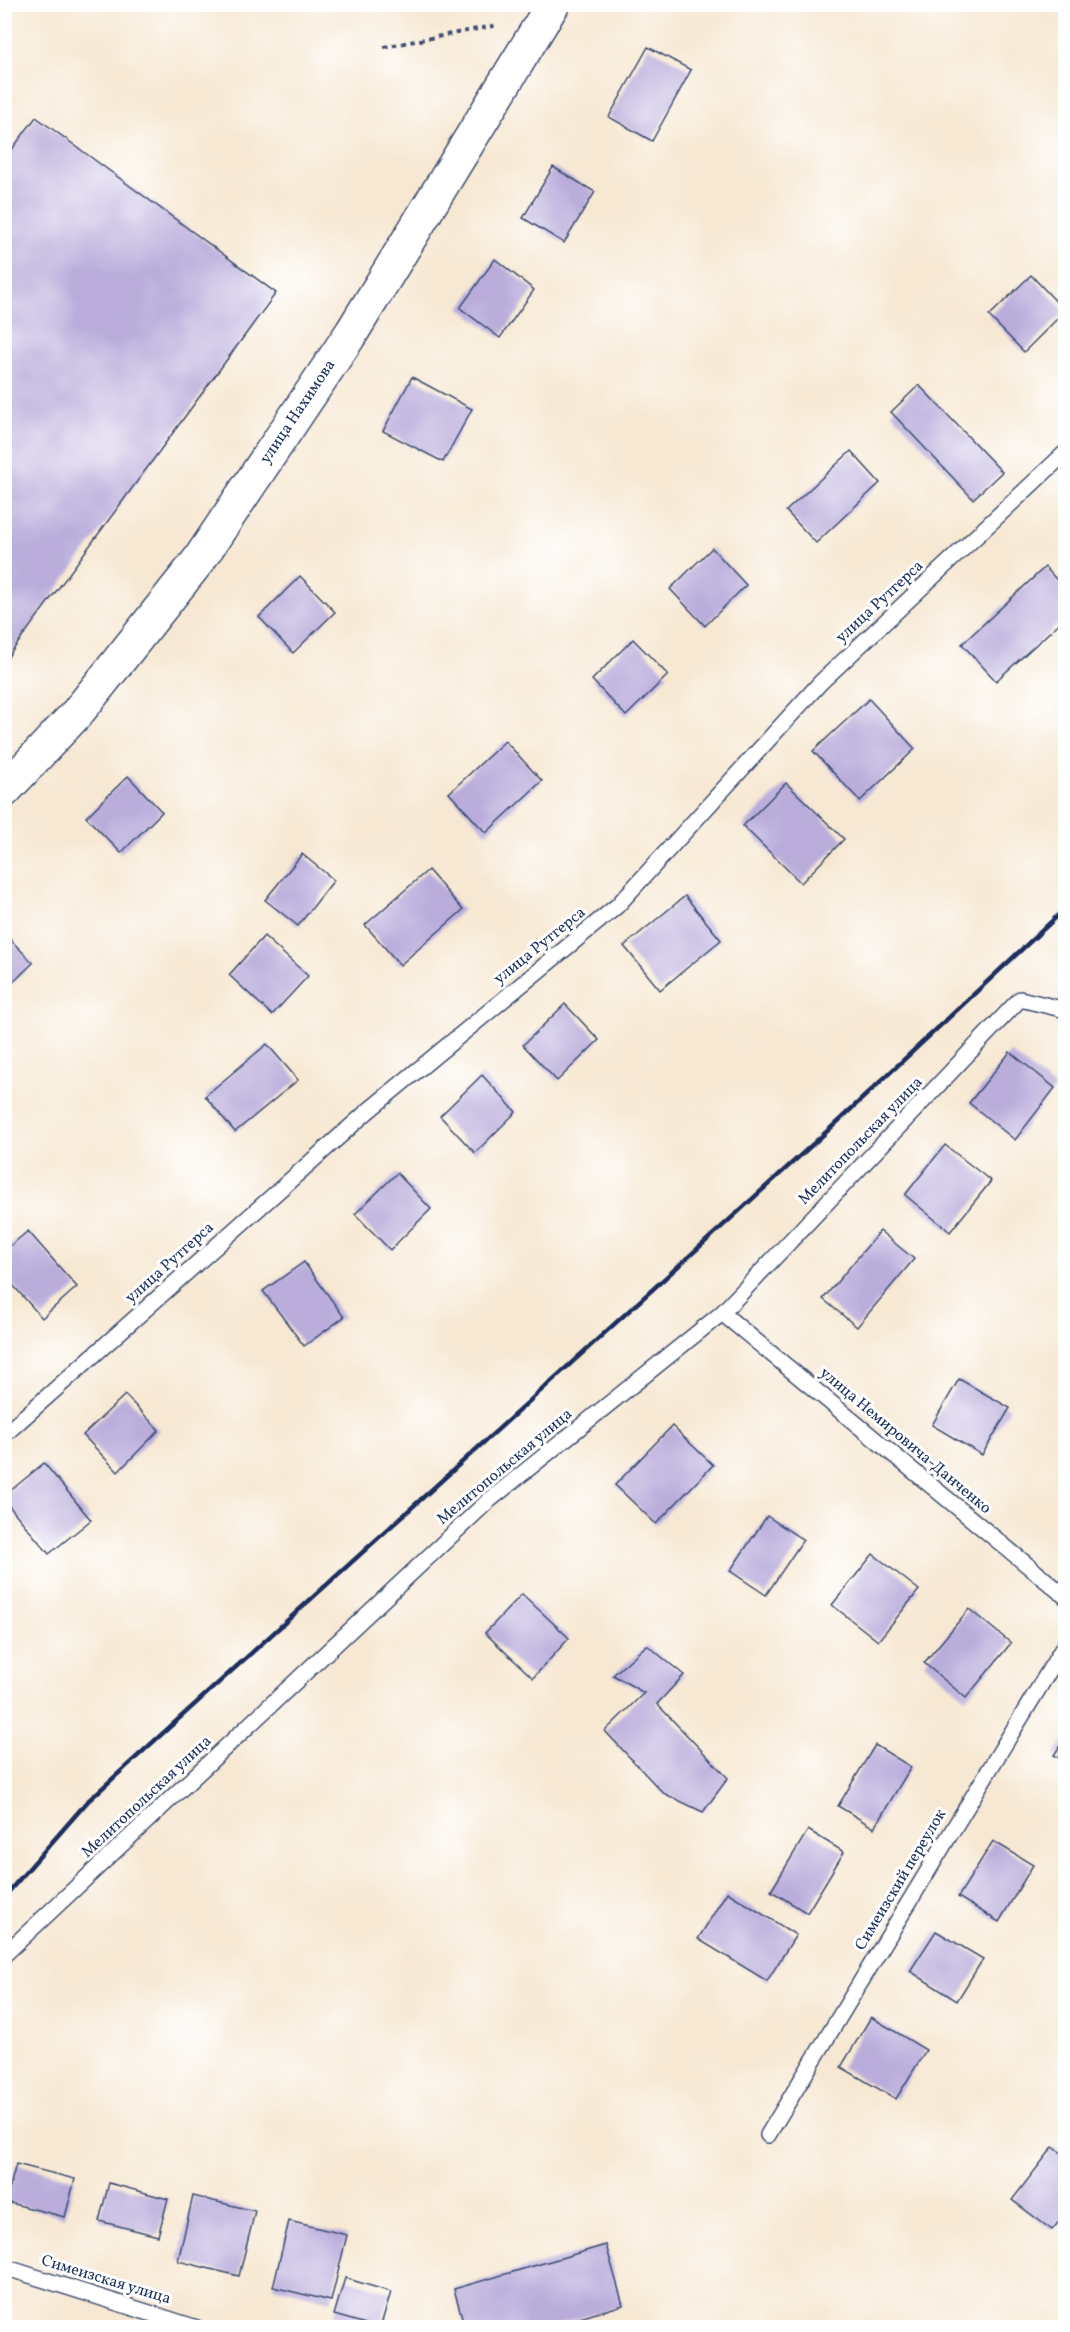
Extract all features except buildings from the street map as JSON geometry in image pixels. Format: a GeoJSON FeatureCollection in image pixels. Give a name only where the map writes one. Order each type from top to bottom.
{"type":"FeatureCollection","features":[{"type":"Feature","properties":{"kind":"main road","name":"улица Нахимова"},"geometry":{"type":"LineString","coordinates":[[4,791],[78,712],[199,560],[352,332],[550,10]]}},
{"type":"Feature","properties":{"kind":"lane","name":"улица Рутгерса"},"geometry":{"type":"LineString","coordinates":[[4,1435],[368,1111],[617,906],[821,682],[1065,452]]}},
{"type":"Feature","properties":{"kind":"lane","name":"Мелитопольская улица"},"geometry":{"type":"LineString","coordinates":[[4,1956],[486,1502],[722,1313],[1020,999],[1065,1010]]}},
{"type":"Feature","properties":{"kind":"lane","name":"улица Немировича-Данченко"},"geometry":{"type":"LineString","coordinates":[[722,1313],[1065,1597]]}},
{"type":"Feature","properties":{"kind":"lane","name":"Симеизский переулок"},"geometry":{"type":"LineString","coordinates":[[768,2135],[1065,1643]]}},
{"type":"Feature","properties":{"kind":"lane","name":"Симеизская улица"},"geometry":{"type":"LineString","coordinates":[[4,2267],[198,2328]]}},
{"type":"Feature","properties":{"kind":"path"},"geometry":{"type":"LineString","coordinates":[[384,47],[550,10],[602,4]]}},
{"type":"Feature","properties":{"kind":"railway"},"geometry":{"type":"LineString","coordinates":[[4,1897],[88,1801],[834,1125],[1066,908]]}}]}
